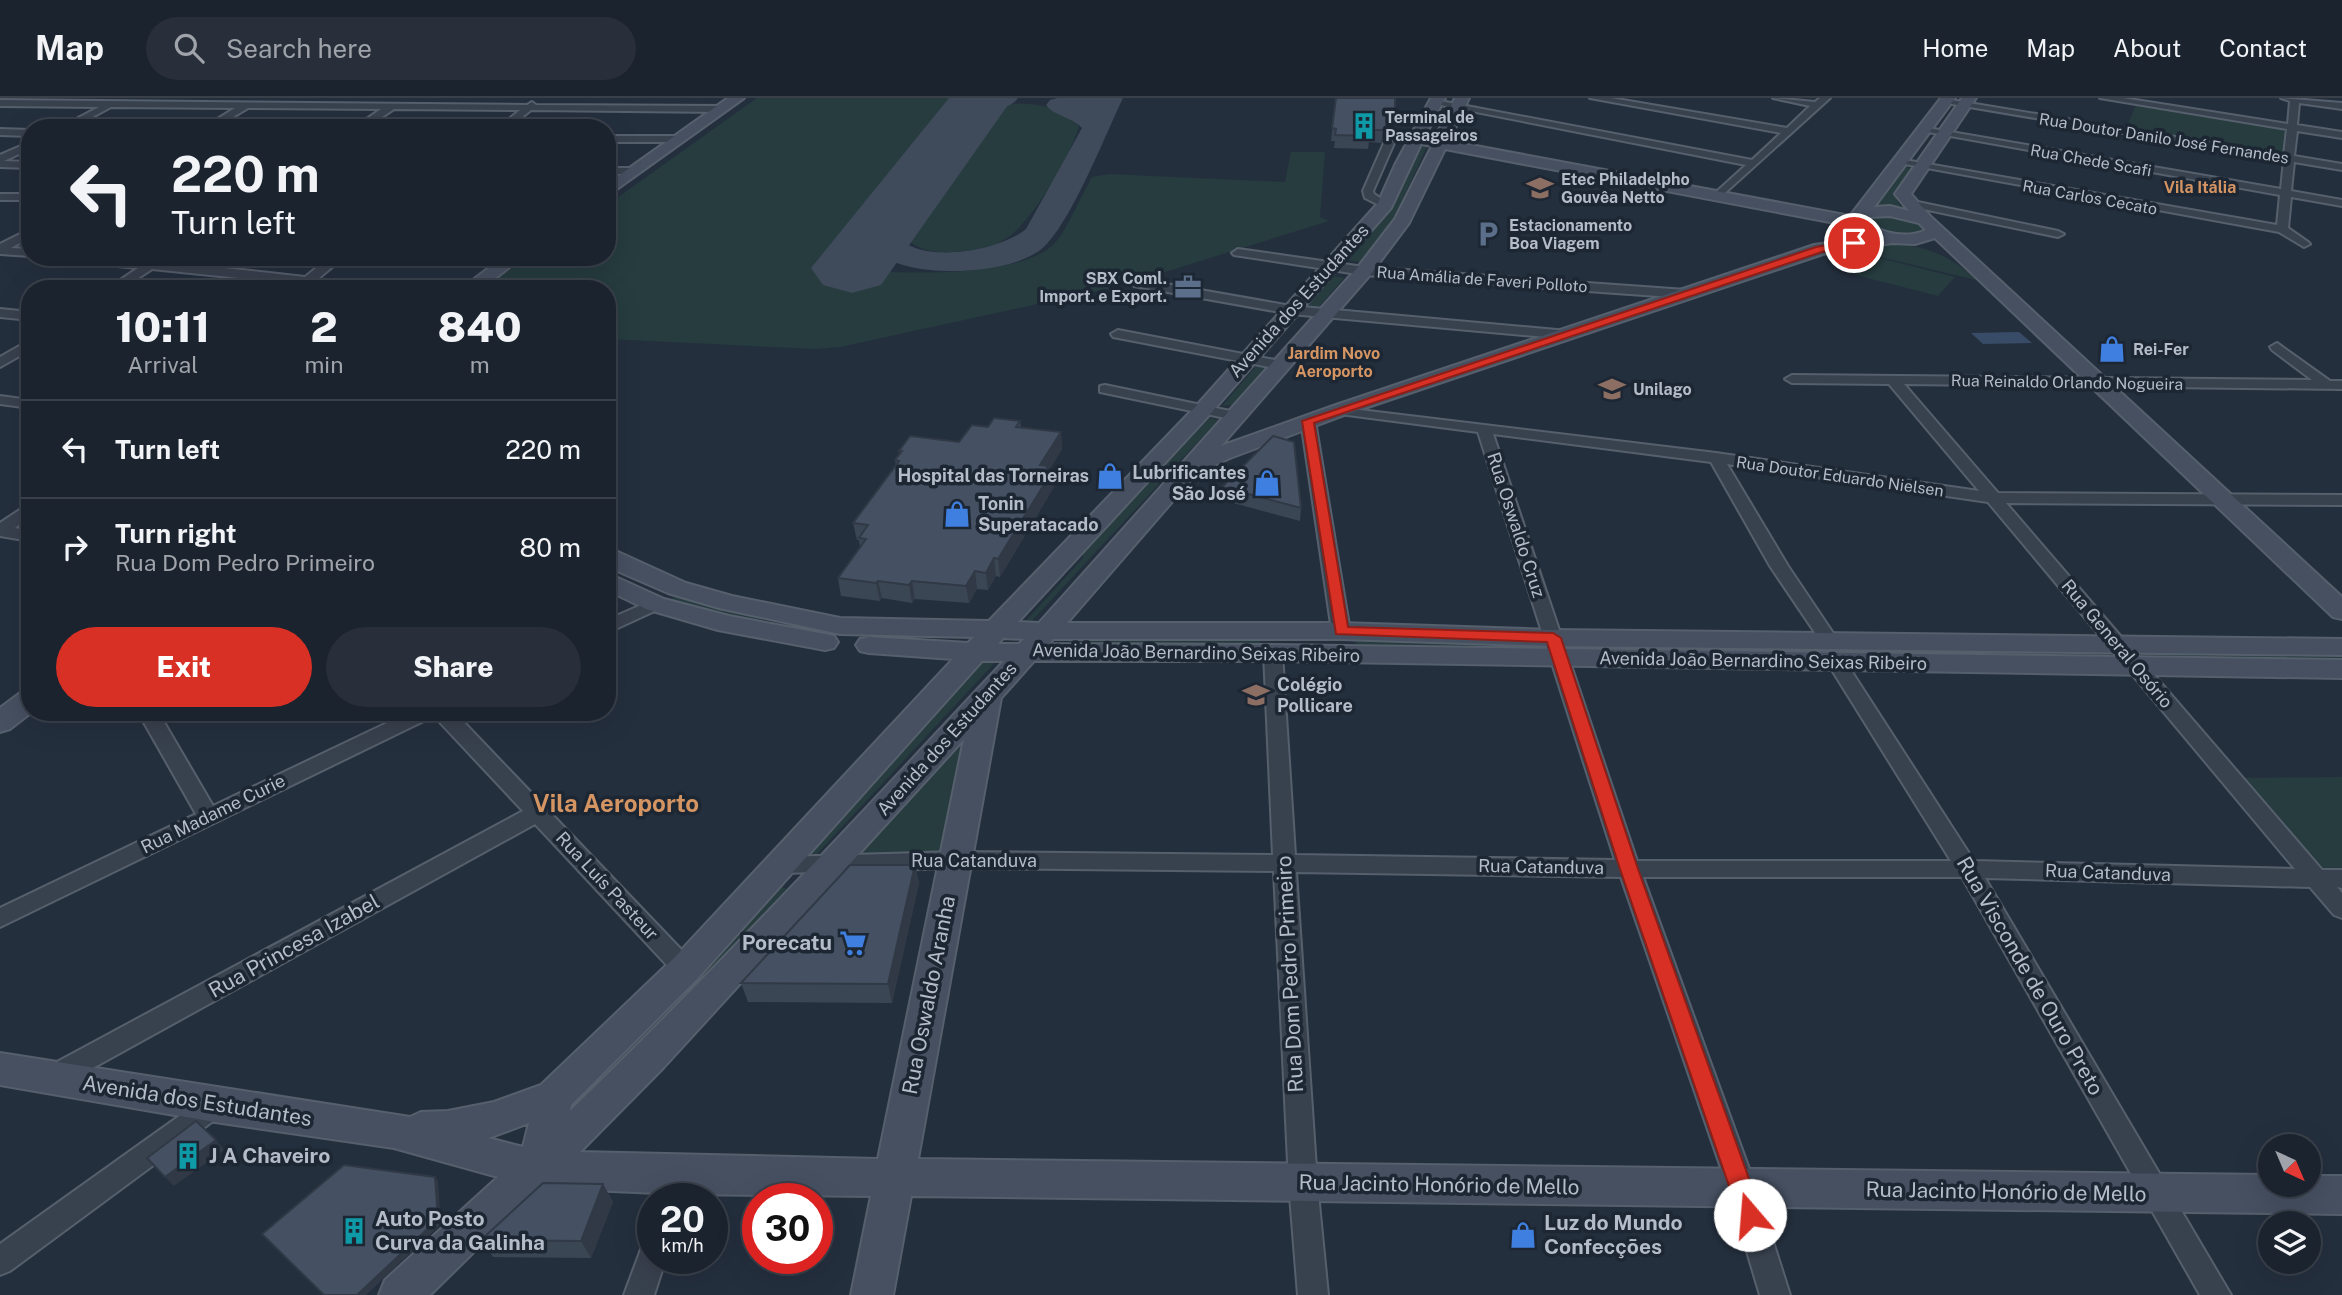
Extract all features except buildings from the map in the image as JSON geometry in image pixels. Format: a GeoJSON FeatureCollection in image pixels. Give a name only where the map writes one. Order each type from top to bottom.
{"type":"FeatureCollection","features":[{"type":"Feature","properties":{"kind":"main road"},"geometry":{"type":"LineString","coordinates":[[616,185],[737,98]]}},
{"type":"Feature","properties":{"kind":"main road","name":"Avenida dos Estudantes"},"geometry":{"type":"LineString","coordinates":[[394,1130],[448,1129],[495,1119],[554,1097],[685,969],[986,640],[1204,409],[1385,205],[1436,100]]}},
{"type":"Feature","properties":{"kind":"main road"},"geometry":{"type":"LineString","coordinates":[[1820,249],[1857,219],[1947,100]]}},
{"type":"Feature","properties":{"kind":"main road"},"geometry":{"type":"LineString","coordinates":[[1967,101],[1903,194],[1908,202],[2095,382],[2342,611]]}},
{"type":"Feature","properties":{"kind":"main road","name":"Avenida dos Estudantes"},"geometry":{"type":"LineString","coordinates":[[0,1069],[215,1105],[394,1130],[537,1169],[650,1057],[835,862],[1036,641],[1364,271],[1403,220],[1460,103]]}},
{"type":"Feature","properties":{"kind":"main road"},"geometry":{"type":"LineString","coordinates":[[1416,138],[1717,197],[1857,219],[1890,211],[1930,225]]}},
{"type":"Feature","properties":{"kind":"main road"},"geometry":{"type":"LineString","coordinates":[[1857,219],[1869,231],[1965,258]]}},
{"type":"Feature","properties":{"kind":"main road"},"geometry":{"type":"LineString","coordinates":[[1143,473],[1183,476],[1222,453],[1340,410],[1820,249],[1928,237],[1930,225]]}},
{"type":"Feature","properties":{"kind":"main road"},"geometry":{"type":"LineString","coordinates":[[482,280],[502,266]]}},
{"type":"Feature","properties":{"kind":"main road"},"geometry":{"type":"LineString","coordinates":[[1219,433],[1245,439],[1275,433]]}},
{"type":"Feature","properties":{"kind":"main road"},"geometry":{"type":"LineString","coordinates":[[616,560],[677,588],[728,603],[797,618],[840,626],[986,640]]}},
{"type":"Feature","properties":{"kind":"main road"},"geometry":{"type":"LineString","coordinates":[[616,584],[655,604],[760,631],[826,642],[986,640]]}},
{"type":"Feature","properties":{"kind":"main road"},"geometry":{"type":"LineString","coordinates":[[760,631],[790,624],[797,618]]}},
{"type":"Feature","properties":{"kind":"main road","name":"Avenida João Bernardino Seixas Ribeiro"},"geometry":{"type":"LineString","coordinates":[[1036,641],[1341,631],[1557,648]]}},
{"type":"Feature","properties":{"kind":"main road","name":"Avenida João Bernardino Seixas Ribeiro"},"geometry":{"type":"LineString","coordinates":[[986,640],[1273,653],[1557,648],[1832,650],[2118,645],[2342,647]]}},
{"type":"Feature","properties":{"kind":"main road","name":"Avenida João Bernardino Seixas Ribeiro"},"geometry":{"type":"LineString","coordinates":[[1832,650],[2136,666],[2342,669]]}},
{"type":"Feature","properties":{"kind":"main road","name":"Rua Oswaldo Aranha"},"geometry":{"type":"LineString","coordinates":[[872,1295],[987,695]]}},
{"type":"Feature","properties":{"kind":"main road"},"geometry":{"type":"LineString","coordinates":[[0,722],[21,707]]}},
{"type":"Feature","properties":{"kind":"main road"},"geometry":{"type":"LineString","coordinates":[[407,1291],[479,1219],[537,1169],[554,1097]]}},
{"type":"Feature","properties":{"kind":"main road","name":"Rua Jacinto Honório de Mello"},"geometry":{"type":"LineString","coordinates":[[537,1169],[645,1183]]}},
{"type":"Feature","properties":{"kind":"main road","name":"Rua Jacinto Honório de Mello"},"geometry":{"type":"LineString","coordinates":[[728,1185],[894,1178],[2342,1195]]}},
{"type":"Feature","properties":{"kind":"street"},"geometry":{"type":"LineString","coordinates":[[82,119],[124,98]]}},
{"type":"Feature","properties":{"kind":"street"},"geometry":{"type":"LineString","coordinates":[[222,119],[258,98]]}},
{"type":"Feature","properties":{"kind":"street"},"geometry":{"type":"LineString","coordinates":[[373,119],[404,98]]}},
{"type":"Feature","properties":{"kind":"street"},"geometry":{"type":"LineString","coordinates":[[515,119],[541,98]]}},
{"type":"Feature","properties":{"kind":"street"},"geometry":{"type":"LineString","coordinates":[[1595,98],[1787,131]]}},
{"type":"Feature","properties":{"kind":"street"},"geometry":{"type":"LineString","coordinates":[[1779,98],[1821,101]]}},
{"type":"Feature","properties":{"kind":"street"},"geometry":{"type":"LineString","coordinates":[[2105,98],[2126,116],[2294,127],[2342,135]]}},
{"type":"Feature","properties":{"kind":"street"},"geometry":{"type":"LineString","coordinates":[[2304,244],[2282,229],[2294,127],[2292,98],[2342,106]]}},
{"type":"Feature","properties":{"kind":"street"},"geometry":{"type":"LineString","coordinates":[[1436,100],[1753,163]]}},
{"type":"Feature","properties":{"kind":"street","name":"Rua Doutor Danilo José Fernandes"},"geometry":{"type":"LineString","coordinates":[[1947,100],[2126,116],[2290,159],[2342,167]]}},
{"type":"Feature","properties":{"kind":"street"},"geometry":{"type":"LineString","coordinates":[[1717,197],[1821,101]]}},
{"type":"Feature","properties":{"kind":"street"},"geometry":{"type":"LineString","coordinates":[[0,103],[722,109]]}},
{"type":"Feature","properties":{"kind":"street","name":"Rua Chede Scafi"},"geometry":{"type":"LineString","coordinates":[[1923,130],[2342,204]]}},
{"type":"Feature","properties":{"kind":"street"},"geometry":{"type":"LineString","coordinates":[[0,132],[21,132]]}},
{"type":"Feature","properties":{"kind":"street"},"geometry":{"type":"LineString","coordinates":[[616,139],[679,139]]}},
{"type":"Feature","properties":{"kind":"street"},"geometry":{"type":"LineString","coordinates":[[1385,205],[1369,196],[1368,191],[1389,143]]}},
{"type":"Feature","properties":{"kind":"street"},"geometry":{"type":"LineString","coordinates":[[0,162],[21,150]]}},
{"type":"Feature","properties":{"kind":"street"},"geometry":{"type":"LineString","coordinates":[[0,162],[21,163]]}},
{"type":"Feature","properties":{"kind":"street","name":"Rua Carlos Cecato"},"geometry":{"type":"LineString","coordinates":[[1899,162],[2260,228],[2282,229]]}},
{"type":"Feature","properties":{"kind":"street"},"geometry":{"type":"LineString","coordinates":[[616,170],[635,171]]}},
{"type":"Feature","properties":{"kind":"street"},"geometry":{"type":"LineString","coordinates":[[0,197],[21,197]]}},
{"type":"Feature","properties":{"kind":"street"},"geometry":{"type":"LineString","coordinates":[[1908,202],[2058,234]]}},
{"type":"Feature","properties":{"kind":"street"},"geometry":{"type":"LineString","coordinates":[[0,236],[21,235]]}},
{"type":"Feature","properties":{"kind":"street"},"geometry":{"type":"LineString","coordinates":[[0,249],[21,238]]}},
{"type":"Feature","properties":{"kind":"street"},"geometry":{"type":"LineString","coordinates":[[0,249],[21,252]]}},
{"type":"Feature","properties":{"kind":"street","name":"Rua Amália de Faveri Polloto"},"geometry":{"type":"LineString","coordinates":[[1238,253],[1364,271],[1686,294]]}},
{"type":"Feature","properties":{"kind":"street"},"geometry":{"type":"LineString","coordinates":[[127,280],[148,266],[262,280]]}},
{"type":"Feature","properties":{"kind":"street"},"geometry":{"type":"LineString","coordinates":[[309,280],[327,266]]}},
{"type":"Feature","properties":{"kind":"street"},"geometry":{"type":"LineString","coordinates":[[1138,283],[1291,310],[1568,335]]}},
{"type":"Feature","properties":{"kind":"street"},"geometry":{"type":"LineString","coordinates":[[0,313],[21,315]]}},
{"type":"Feature","properties":{"kind":"street"},"geometry":{"type":"LineString","coordinates":[[1118,334],[1280,365]]}},
{"type":"Feature","properties":{"kind":"street"},"geometry":{"type":"LineString","coordinates":[[2277,347],[2342,396]]}},
{"type":"Feature","properties":{"kind":"street"},"geometry":{"type":"LineString","coordinates":[[0,363],[21,350]]}},
{"type":"Feature","properties":{"kind":"street","name":"Rua Reinaldo Orlando Nogueira"},"geometry":{"type":"LineString","coordinates":[[1792,379],[2342,384]]}},
{"type":"Feature","properties":{"kind":"street","name":"Rua General Osório"},"geometry":{"type":"LineString","coordinates":[[1893,380],[2342,909]]}},
{"type":"Feature","properties":{"kind":"street"},"geometry":{"type":"LineString","coordinates":[[1105,389],[1235,416]]}},
{"type":"Feature","properties":{"kind":"street"},"geometry":{"type":"LineString","coordinates":[[0,400],[21,403]]}},
{"type":"Feature","properties":{"kind":"street","name":"Rua Doutor Eduardo Nielsen"},"geometry":{"type":"LineString","coordinates":[[1340,410],[1485,431],[1716,458],[1993,498],[2342,500]]}},
{"type":"Feature","properties":{"kind":"street"},"geometry":{"type":"LineString","coordinates":[[1308,421],[1341,631]]}},
{"type":"Feature","properties":{"kind":"street","name":"Rua Oswaldo Cruz"},"geometry":{"type":"LineString","coordinates":[[1485,431],[1629,869],[1742,1188],[1775,1295]]}},
{"type":"Feature","properties":{"kind":"street","name":"Rua Visconde de Ouro Preto"},"geometry":{"type":"LineString","coordinates":[[1716,458],[1779,566],[1968,869],[2216,1295]]}},
{"type":"Feature","properties":{"kind":"street"},"geometry":{"type":"LineString","coordinates":[[1,530],[21,515]]}},
{"type":"Feature","properties":{"kind":"street"},"geometry":{"type":"LineString","coordinates":[[1,530],[21,534]]}},
{"type":"Feature","properties":{"kind":"street"},"geometry":{"type":"LineString","coordinates":[[616,623],[655,604]]}},
{"type":"Feature","properties":{"kind":"street","name":"Rua Dom Pedro Primeiro"},"geometry":{"type":"LineString","coordinates":[[1273,653],[1283,863],[1303,1183],[1313,1295]]}},
{"type":"Feature","properties":{"kind":"street"},"geometry":{"type":"LineString","coordinates":[[153,721],[208,816]]}},
{"type":"Feature","properties":{"kind":"street","name":"Rua Madame Curie"},"geometry":{"type":"LineString","coordinates":[[0,918],[408,721]]}},
{"type":"Feature","properties":{"kind":"street","name":"Rua Luís Pasteur"},"geometry":{"type":"LineString","coordinates":[[451,721],[685,969]]}},
{"type":"Feature","properties":{"kind":"street","name":"Rua Princesa Izabel"},"geometry":{"type":"LineString","coordinates":[[50,1078],[538,813]]}},
{"type":"Feature","properties":{"kind":"street","name":"Rua Catanduva"},"geometry":{"type":"LineString","coordinates":[[782,865],[956,860],[1629,869],[1968,869],[2342,879]]}},
{"type":"Feature","properties":{"kind":"street"},"geometry":{"type":"LineString","coordinates":[[0,1261],[215,1105]]}},
{"type":"Feature","properties":{"kind":"street"},"geometry":{"type":"LineString","coordinates":[[639,1295],[646,1274]]}},
{"type":"Feature","properties":{"kind":"green space"},"geometry":{"type":"Polygon","coordinates":[[[757,98],[956,98],[823,266],[827,269],[913,273],[981,269],[1012,264],[1037,255],[1056,242],[1092,177],[1109,174],[1285,182],[1291,152],[1325,152],[1320,217],[1329,221],[1120,286],[840,347],[816,349],[616,339],[616,280],[496,280],[515,266],[616,266],[616,199],[757,98]]]}},
{"type":"Feature","properties":{"kind":"green space"},"geometry":{"type":"Polygon","coordinates":[[[1012,104],[1029,104],[1058,110],[1067,114],[1079,126],[1059,170],[1028,218],[1007,238],[975,249],[937,252],[925,250],[909,241],[910,233],[999,108],[1012,104]]]}},
{"type":"Feature","properties":{"kind":"green space"},"geometry":{"type":"Polygon","coordinates":[[[2136,104],[2288,128],[2284,155],[2126,130],[2136,104]]]}},
{"type":"Feature","properties":{"kind":"green space"},"geometry":{"type":"Polygon","coordinates":[[[1417,143],[1428,144],[1391,225],[1360,262],[1347,260],[1384,216],[1417,143]]]}},
{"type":"Feature","properties":{"kind":"green space"},"geometry":{"type":"Polygon","coordinates":[[[1901,166],[1913,168],[1895,193],[1898,203],[1908,212],[1874,207],[1901,166]]]}},
{"type":"Feature","properties":{"kind":"green space"},"geometry":{"type":"Polygon","coordinates":[[[1889,214],[1917,221],[1924,226],[1923,231],[1894,234],[1866,223],[1867,218],[1889,214]]]}},
{"type":"Feature","properties":{"kind":"green space"},"geometry":{"type":"Polygon","coordinates":[[[1898,244],[1940,255],[1976,280],[1847,249],[1898,244]]]}},
{"type":"Feature","properties":{"kind":"green space"},"geometry":{"type":"Polygon","coordinates":[[[1867,255],[1955,277],[1938,296],[1848,273],[1867,255]]]}},
{"type":"Feature","properties":{"kind":"green space"},"geometry":{"type":"Polygon","coordinates":[[[1332,276],[1344,278],[1317,309],[1308,307],[1306,305],[1332,276]]]}},
{"type":"Feature","properties":{"kind":"green space"},"geometry":{"type":"Polygon","coordinates":[[[1257,365],[1265,368],[1232,405],[1222,406],[1257,365]]]}},
{"type":"Feature","properties":{"kind":"green space"},"geometry":{"type":"Polygon","coordinates":[[[1209,418],[1219,420],[1169,472],[1161,473],[1159,471],[1209,418]]]}},
{"type":"Feature","properties":{"kind":"green space"},"geometry":{"type":"Polygon","coordinates":[[[1148,481],[1157,481],[1159,484],[1028,625],[1023,624],[1083,558],[1083,549],[1148,481]]]}},
{"type":"Feature","properties":{"kind":"green space"},"geometry":{"type":"Polygon","coordinates":[[[677,596],[769,617],[749,619],[721,614],[671,599],[677,596]]]}},
{"type":"Feature","properties":{"kind":"green space"},"geometry":{"type":"Polygon","coordinates":[[[1068,636],[1261,638],[1256,645],[1069,642],[1068,636]]]}},
{"type":"Feature","properties":{"kind":"green space"},"geometry":{"type":"Polygon","coordinates":[[[1353,637],[1540,644],[1540,647],[1536,650],[1362,648],[1352,640],[1353,637]]]}},
{"type":"Feature","properties":{"kind":"green space"},"geometry":{"type":"Polygon","coordinates":[[[1566,644],[1823,648],[1825,651],[1572,650],[1566,644]]]}},
{"type":"Feature","properties":{"kind":"green space"},"geometry":{"type":"Polygon","coordinates":[[[1847,647],[2104,649],[2111,656],[1860,654],[1848,650],[1847,647]]]}},
{"type":"Feature","properties":{"kind":"green space"},"geometry":{"type":"Polygon","coordinates":[[[2342,651],[2342,661],[2144,657],[2136,652],[2342,651]]]}},
{"type":"Feature","properties":{"kind":"green space"},"geometry":{"type":"Polygon","coordinates":[[[1000,657],[817,854],[807,856],[981,660],[1000,657]]]}},
{"type":"Feature","properties":{"kind":"green space"},"geometry":{"type":"Polygon","coordinates":[[[975,718],[948,853],[854,854],[975,718]]]}},
{"type":"Feature","properties":{"kind":"green space"},"geometry":{"type":"Polygon","coordinates":[[[2342,777],[2342,874],[2323,874],[2237,778],[2342,777]]]}},
{"type":"Feature","properties":{"kind":"green space"},"geometry":{"type":"Polygon","coordinates":[[[773,884],[787,889],[578,1109],[567,1109],[567,1101],[773,884]]]}},
{"type":"Feature","properties":{"kind":"water"},"geometry":{"type":"Polygon","coordinates":[[[2019,332],[2032,343],[1983,344],[1971,333],[2019,332]]]}},
{"type":"Feature","properties":{"kind":"taxiway"},"geometry":{"type":"LineString","coordinates":[[974,107],[1006,98]]}},
{"type":"Feature","properties":{"kind":"taxiway"},"geometry":{"type":"LineString","coordinates":[[880,233],[894,250],[907,256],[929,260],[986,258],[1028,244],[1046,223],[1110,100]]}},
{"type":"Feature","properties":{"kind":"taxiway"},"geometry":{"type":"LineString","coordinates":[[1096,127],[1083,114],[1059,105],[1089,105],[1110,100]]}},
{"type":"Feature","properties":{"kind":"runway"},"geometry":{"type":"LineString","coordinates":[[852,268],[982,98]]}},
{"type":"Feature","properties":{"kind":"place","name":"Terminal de Passageiros"},"geometry":{"type":"Point","coordinates":[1364,126]}},
{"type":"Feature","properties":{"kind":"place","name":"Etec Philadelpho Gouvêa Netto"},"geometry":{"type":"Point","coordinates":[1540,188]}},
{"type":"Feature","properties":{"kind":"place","name":"Estacionamento Boa Viagem"},"geometry":{"type":"Point","coordinates":[1488,234]}},
{"type":"Feature","properties":{"kind":"place","name":"SBX Coml. Import. e Export."},"geometry":{"type":"Point","coordinates":[1188,287]}},
{"type":"Feature","properties":{"kind":"place","name":"Rei-Fer"},"geometry":{"type":"Point","coordinates":[2112,349]}},
{"type":"Feature","properties":{"kind":"place","name":"Unilago"},"geometry":{"type":"Point","coordinates":[1612,389]}},
{"type":"Feature","properties":{"kind":"place","name":"Hospital das Torneiras"},"geometry":{"type":"Point","coordinates":[1110,476]}},
{"type":"Feature","properties":{"kind":"place","name":"Lubrificantes São José"},"geometry":{"type":"Point","coordinates":[1267,483]}},
{"type":"Feature","properties":{"kind":"place","name":"Tonin Superatacado"},"geometry":{"type":"Point","coordinates":[957,514]}},
{"type":"Feature","properties":{"kind":"place","name":"Colégio Pollicare"},"geometry":{"type":"Point","coordinates":[1256,695]}},
{"type":"Feature","properties":{"kind":"place","name":"Porecatu"},"geometry":{"type":"Point","coordinates":[853,943]}},
{"type":"Feature","properties":{"kind":"place","name":"J A Chaveiro"},"geometry":{"type":"Point","coordinates":[188,1156]}},
{"type":"Feature","properties":{"kind":"place","name":"Auto Posto Curva da Galinha"},"geometry":{"type":"Point","coordinates":[354,1231]}},
{"type":"Feature","properties":{"kind":"place","name":"Luz do Mundo Confecções"},"geometry":{"type":"Point","coordinates":[1523,1235]}},
{"type":"Feature","properties":{"kind":"district","name":"Vila Itália"},"geometry":{"type":"Point","coordinates":[2200,187]}},
{"type":"Feature","properties":{"kind":"district","name":"Jardim Novo Aeroporto"},"geometry":{"type":"Point","coordinates":[1334,362]}},
{"type":"Feature","properties":{"kind":"district","name":"Vila Aeroporto"},"geometry":{"type":"Point","coordinates":[616,804]}},
{"type":"Feature","properties":{"kind":"route"},"geometry":{"type":"LineString","coordinates":[[1750,1215],[1629,869],[1553,638],[1341,631],[1308,421],[1820,249],[1854,243]]}}]}
